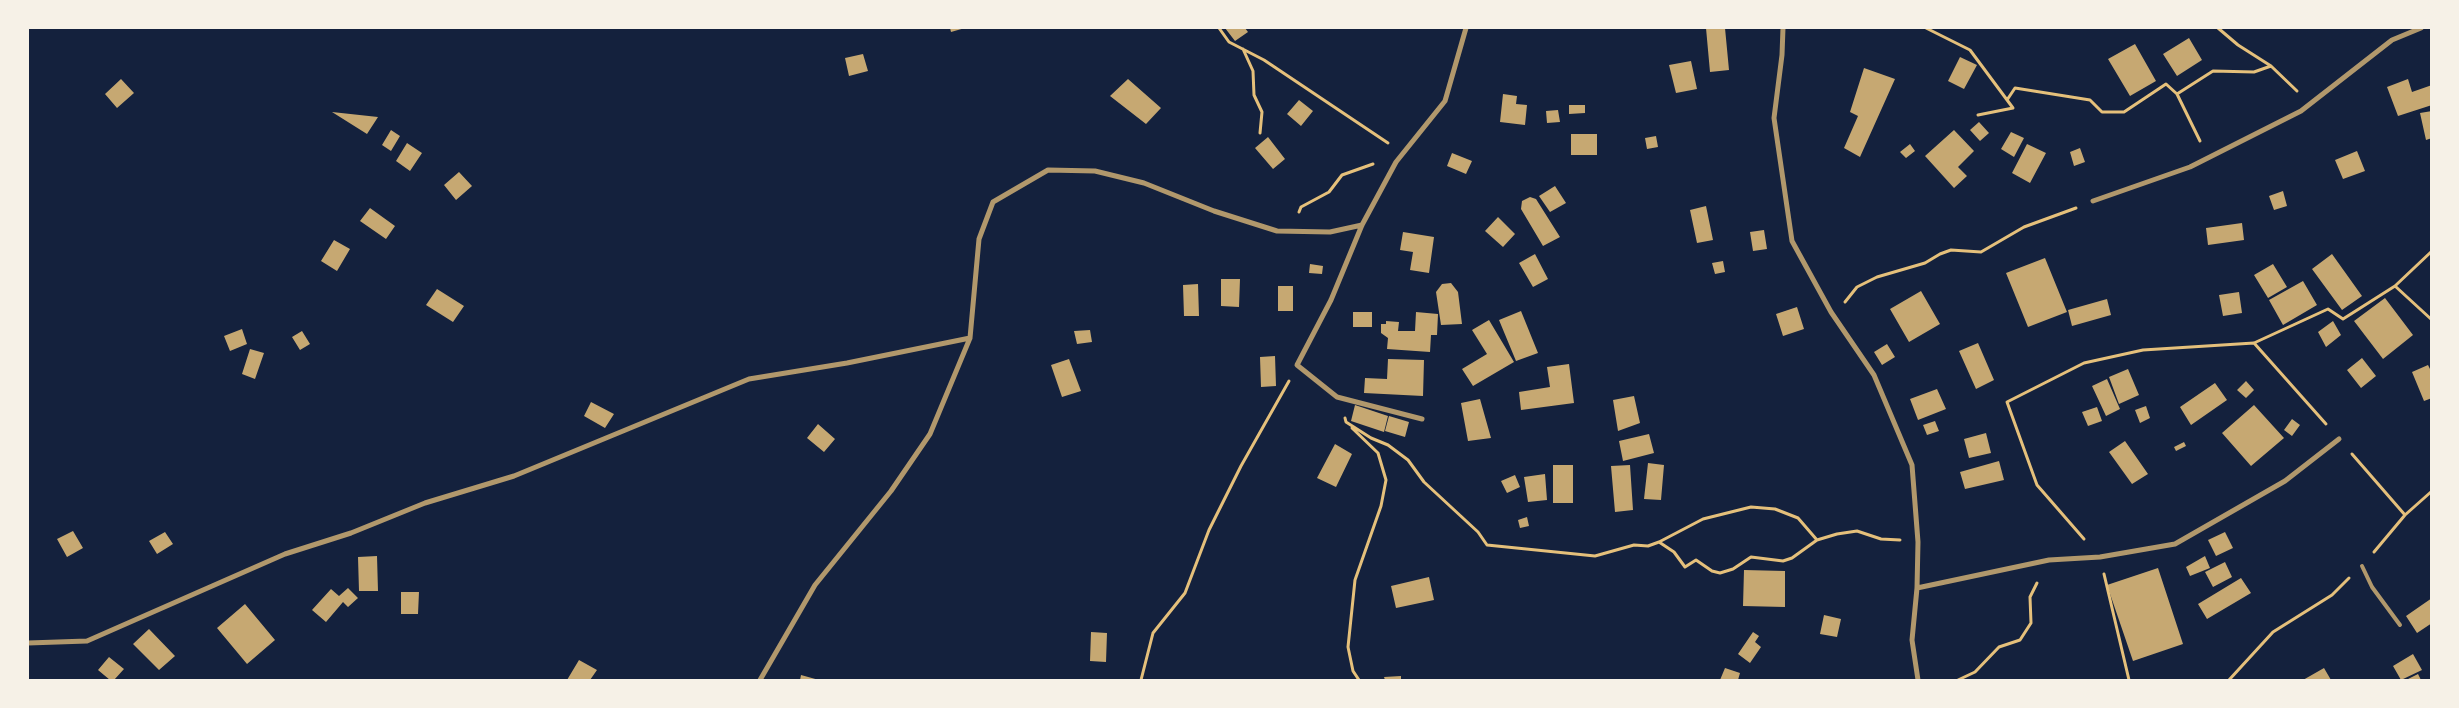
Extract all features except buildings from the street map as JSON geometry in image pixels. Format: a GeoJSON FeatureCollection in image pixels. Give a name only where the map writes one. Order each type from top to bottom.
{"type":"FeatureCollection","features":[{"type":"Feature","properties":{"kind":"street"},"geometry":{"type":"LineString","coordinates":[[1422,420],[1337,397],[1298,365],[1332,300],[1362,225],[1396,162],[1445,101],[1466,28]]}},
{"type":"Feature","properties":{"kind":"street"},"geometry":{"type":"LineString","coordinates":[[1783,28],[1782,55],[1774,118],[1792,241],[1831,312],[1874,376],[1912,464],[1918,542],[1917,588],[1912,640],[1918,680]]}},
{"type":"Feature","properties":{"kind":"street"},"geometry":{"type":"LineString","coordinates":[[2093,201],[2190,167],[2301,110],[2392,40],[2421,28]]}},
{"type":"Feature","properties":{"kind":"street"},"geometry":{"type":"LineString","coordinates":[[760,680],[815,585],[891,491],[930,434],[970,338],[979,239],[993,202],[1048,170],[1095,171],[1144,183],[1214,211],[1277,231],[1330,232],[1362,225]]}},
{"type":"Feature","properties":{"kind":"street"},"geometry":{"type":"LineString","coordinates":[[28,643],[87,641],[285,554],[351,533],[425,503],[514,476],[749,379],[847,363],[970,338]]}},
{"type":"Feature","properties":{"kind":"street"},"geometry":{"type":"LineString","coordinates":[[1917,588],[2049,560],[2100,557],[2175,544],[2285,481],[2339,439]]}},
{"type":"Feature","properties":{"kind":"lane"},"geometry":{"type":"LineString","coordinates":[[2362,566],[2372,587],[2400,625]]}},
{"type":"Feature","properties":{"kind":"path"},"geometry":{"type":"LineString","coordinates":[[1219,28],[1229,42],[1264,60],[1325,103],[1404,153]]}},
{"type":"Feature","properties":{"kind":"path"},"geometry":{"type":"LineString","coordinates":[[1926,28],[1970,50],[2013,108],[1978,115]]}},
{"type":"Feature","properties":{"kind":"path"},"geometry":{"type":"LineString","coordinates":[[2218,28],[2238,45],[2271,66],[2297,91],[2301,110]]}},
{"type":"Feature","properties":{"kind":"path"},"geometry":{"type":"LineString","coordinates":[[1243,48],[1253,71],[1254,95],[1262,112],[1260,133]]}},
{"type":"Feature","properties":{"kind":"path"},"geometry":{"type":"LineString","coordinates":[[2177,94],[2213,72],[2254,72],[2271,66]]}},
{"type":"Feature","properties":{"kind":"path"},"geometry":{"type":"LineString","coordinates":[[2007,100],[2015,88],[2090,100],[2102,112],[2124,112],[2166,84],[2177,94],[2200,136],[2204,159]]}},
{"type":"Feature","properties":{"kind":"path"},"geometry":{"type":"LineString","coordinates":[[1290,232],[1301,207],[1329,192],[1342,175],[1404,153]]}},
{"type":"Feature","properties":{"kind":"path"},"geometry":{"type":"LineString","coordinates":[[1831,312],[1850,298],[1857,286],[1877,277],[1925,264],[1940,254],[1951,250],[1981,252],[2024,227],[2056,218],[2093,201]]}},
{"type":"Feature","properties":{"kind":"path"},"geometry":{"type":"LineString","coordinates":[[2128,680],[2100,557],[2036,485],[2007,402],[2084,363],[2143,350],[2254,343],[2328,309],[2343,319],[2395,286],[2432,251]]}},
{"type":"Feature","properties":{"kind":"path"},"geometry":{"type":"LineString","coordinates":[[2395,286],[2432,320]]}},
{"type":"Feature","properties":{"kind":"path"},"geometry":{"type":"LineString","coordinates":[[1141,680],[1153,633],[1185,593],[1209,530],[1241,466],[1298,365]]}},
{"type":"Feature","properties":{"kind":"path"},"geometry":{"type":"LineString","coordinates":[[1342,398],[1346,422],[1378,453],[1386,480],[1379,514],[1356,580],[1348,647],[1353,671],[1359,680]]}},
{"type":"Feature","properties":{"kind":"path"},"geometry":{"type":"LineString","coordinates":[[1346,422],[1370,438],[1388,445],[1408,460],[1424,482],[1478,532],[1487,545],[1594,556],[1634,545],[1648,546],[1703,519],[1751,507],[1775,509],[1798,518],[1817,540]]}},
{"type":"Feature","properties":{"kind":"path"},"geometry":{"type":"LineString","coordinates":[[2229,680],[2273,632],[2332,595],[2362,566],[2405,516],[2432,491]]}},
{"type":"Feature","properties":{"kind":"path"},"geometry":{"type":"LineString","coordinates":[[1658,542],[1674,552],[1685,567],[1696,560],[1712,571],[1720,573],[1732,569],[1751,557],[1783,561],[1792,558],[1817,540],[1856,531],[1881,539],[1918,542]]}},
{"type":"Feature","properties":{"kind":"path"},"geometry":{"type":"LineString","coordinates":[[1958,680],[1975,672],[1998,647],[2020,640],[2032,623],[2030,597],[2049,560]]}}]}
